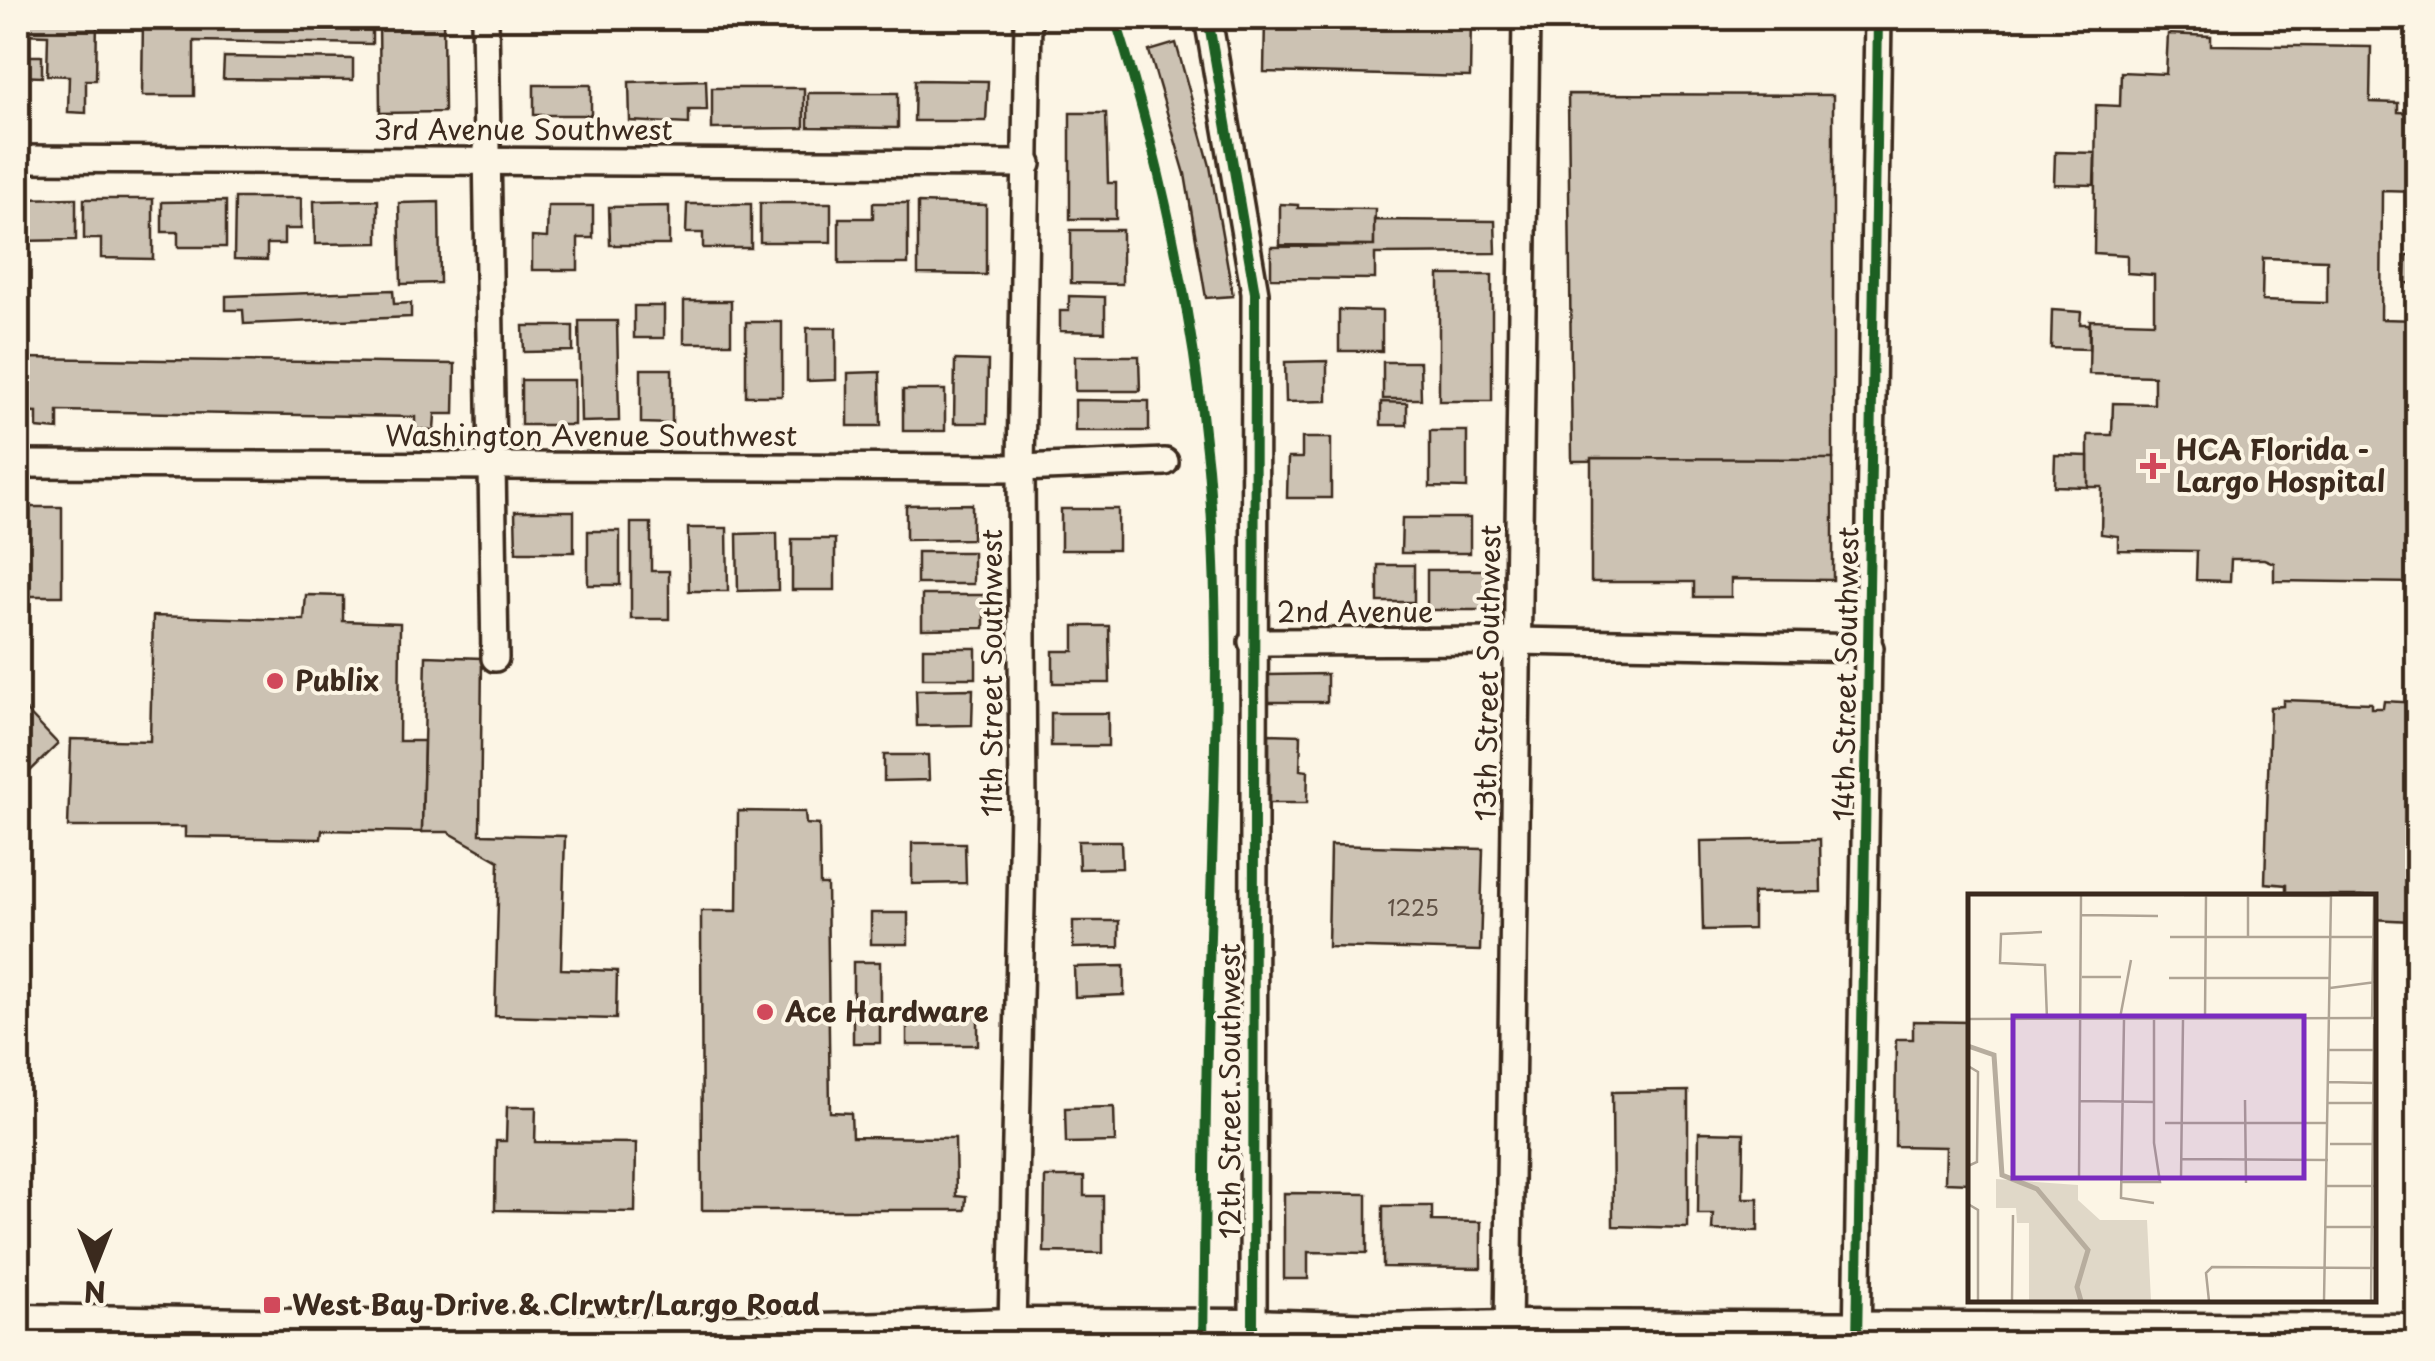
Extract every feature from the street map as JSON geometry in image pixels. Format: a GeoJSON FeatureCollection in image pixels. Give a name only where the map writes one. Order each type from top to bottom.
{"type":"FeatureCollection","features":[{"type":"Feature","properties":{"kind":"main road"},"geometry":{"type":"LineString","coordinates":[[18,1324],[822,1339],[1012,1328],[1857,1337],[2418,1334]]}},
{"type":"Feature","properties":{"kind":"street"},"geometry":{"type":"LineString","coordinates":[[485,18],[495,658]]}},
{"type":"Feature","properties":{"kind":"street","name":"11th Street Southwest"},"geometry":{"type":"LineString","coordinates":[[1012,1328],[1023,811],[1022,468],[1028,18]]}},
{"type":"Feature","properties":{"kind":"street","name":"12th Street Southwest"},"geometry":{"type":"LineString","coordinates":[[1208,18],[1255,294],[1253,1329]]}},
{"type":"Feature","properties":{"kind":"street","name":"13th Street Southwest"},"geometry":{"type":"LineString","coordinates":[[1526,18],[1518,642],[1529,1335]]}},
{"type":"Feature","properties":{"kind":"street","name":"14th Street Southwest"},"geometry":{"type":"LineString","coordinates":[[1857,1337],[1878,18]]}},
{"type":"Feature","properties":{"kind":"street","name":"3rd Avenue Southwest"},"geometry":{"type":"LineString","coordinates":[[18,159],[1028,164]]}},
{"type":"Feature","properties":{"kind":"street","name":"Washington Avenue Southwest"},"geometry":{"type":"LineString","coordinates":[[18,464],[1022,468],[1165,462]]}},
{"type":"Feature","properties":{"kind":"street","name":"2nd Avenue"},"geometry":{"type":"LineString","coordinates":[[1252,642],[1870,648]]}},
{"type":"Feature","properties":{"kind":"building"},"geometry":{"type":"Polygon","coordinates":[[[18,18],[97,18],[96,80],[86,80],[86,113],[68,112],[69,76],[47,75],[48,35],[18,34],[18,18]]]}},
{"type":"Feature","properties":{"kind":"building"},"geometry":{"type":"Polygon","coordinates":[[[143,18],[372,18],[372,44],[194,41],[194,96],[142,96],[143,18]]]}},
{"type":"Feature","properties":{"kind":"building"},"geometry":{"type":"Polygon","coordinates":[[[379,18],[443,18],[444,112],[380,113],[379,18]]]}},
{"type":"Feature","properties":{"kind":"building"},"geometry":{"type":"Polygon","coordinates":[[[1265,18],[1471,18],[1470,77],[1264,72],[1265,18]]]}},
{"type":"Feature","properties":{"kind":"building"},"geometry":{"type":"Polygon","coordinates":[[[2168,34],[2211,36],[2211,45],[2371,47],[2370,102],[2398,103],[2398,112],[2418,113],[2418,192],[2382,191],[2381,319],[2418,320],[2418,583],[2274,581],[2274,563],[2264,559],[2231,559],[2230,581],[2196,580],[2197,551],[2118,550],[2118,536],[2101,534],[2102,487],[2088,487],[2088,435],[2112,435],[2113,403],[2154,404],[2154,376],[2089,374],[2090,320],[2154,322],[2154,275],[2127,273],[2127,255],[2094,253],[2096,105],[2120,106],[2121,72],[2166,74],[2168,34]],[[2263,258],[2262,301],[2327,303],[2327,260],[2263,258]]]}},
{"type":"Feature","properties":{"kind":"building"},"geometry":{"type":"Polygon","coordinates":[[[1176,43],[1210,166],[1233,296],[1206,298],[1185,174],[1149,51],[1176,43]]]}},
{"type":"Feature","properties":{"kind":"building"},"geometry":{"type":"Polygon","coordinates":[[[18,56],[42,56],[42,77],[18,76],[18,56]]]}},
{"type":"Feature","properties":{"kind":"building"},"geometry":{"type":"Polygon","coordinates":[[[224,57],[353,59],[353,80],[223,79],[224,57]]]}},
{"type":"Feature","properties":{"kind":"building"},"geometry":{"type":"Polygon","coordinates":[[[706,80],[707,110],[689,110],[689,124],[630,121],[629,82],[706,80]]]}},
{"type":"Feature","properties":{"kind":"building"},"geometry":{"type":"Polygon","coordinates":[[[915,80],[988,81],[986,121],[914,121],[915,80]]]}},
{"type":"Feature","properties":{"kind":"building"},"geometry":{"type":"Polygon","coordinates":[[[534,85],[591,85],[591,115],[534,115],[534,85]]]}},
{"type":"Feature","properties":{"kind":"building"},"geometry":{"type":"Polygon","coordinates":[[[712,88],[804,88],[804,128],[712,129],[712,88]]]}},
{"type":"Feature","properties":{"kind":"building"},"geometry":{"type":"Polygon","coordinates":[[[808,93],[898,93],[898,128],[808,127],[808,93]]]}},
{"type":"Feature","properties":{"kind":"building"},"geometry":{"type":"Polygon","coordinates":[[[1568,94],[1833,95],[1833,459],[1572,461],[1568,94]]]}},
{"type":"Feature","properties":{"kind":"building"},"geometry":{"type":"Polygon","coordinates":[[[1070,113],[1106,113],[1108,183],[1116,183],[1116,219],[1070,219],[1070,113]]]}},
{"type":"Feature","properties":{"kind":"building"},"geometry":{"type":"Polygon","coordinates":[[[2055,152],[2095,153],[2094,185],[2054,184],[2055,152]]]}},
{"type":"Feature","properties":{"kind":"building"},"geometry":{"type":"Polygon","coordinates":[[[76,198],[76,240],[18,241],[18,199],[76,198]]]}},
{"type":"Feature","properties":{"kind":"building"},"geometry":{"type":"Polygon","coordinates":[[[235,198],[301,198],[301,229],[284,229],[284,244],[267,244],[267,260],[234,259],[235,198]]]}},
{"type":"Feature","properties":{"kind":"building"},"geometry":{"type":"Polygon","coordinates":[[[84,199],[153,199],[153,259],[101,258],[101,239],[84,239],[84,199]]]}},
{"type":"Feature","properties":{"kind":"building"},"geometry":{"type":"Polygon","coordinates":[[[378,200],[378,243],[315,244],[314,201],[378,200]]]}},
{"type":"Feature","properties":{"kind":"building"},"geometry":{"type":"Polygon","coordinates":[[[226,201],[226,247],[178,247],[178,232],[162,232],[162,202],[226,201]]]}},
{"type":"Feature","properties":{"kind":"building"},"geometry":{"type":"Polygon","coordinates":[[[439,202],[440,283],[401,284],[399,203],[439,202]]]}},
{"type":"Feature","properties":{"kind":"building"},"geometry":{"type":"Polygon","coordinates":[[[760,203],[831,203],[831,242],[760,242],[760,203]]]}},
{"type":"Feature","properties":{"kind":"building"},"geometry":{"type":"Polygon","coordinates":[[[873,203],[908,203],[908,264],[839,264],[839,218],[873,218],[873,203]]]}},
{"type":"Feature","properties":{"kind":"building"},"geometry":{"type":"Polygon","coordinates":[[[918,203],[986,205],[986,275],[918,274],[918,203]]]}},
{"type":"Feature","properties":{"kind":"building"},"geometry":{"type":"Polygon","coordinates":[[[687,204],[751,204],[751,248],[703,248],[703,233],[686,233],[687,204]]]}},
{"type":"Feature","properties":{"kind":"building"},"geometry":{"type":"Polygon","coordinates":[[[1280,204],[1298,208],[1375,209],[1374,246],[1280,245],[1280,204]]]}},
{"type":"Feature","properties":{"kind":"building"},"geometry":{"type":"Polygon","coordinates":[[[548,206],[593,206],[593,238],[578,238],[578,270],[532,270],[532,237],[547,238],[548,206]]]}},
{"type":"Feature","properties":{"kind":"building"},"geometry":{"type":"Polygon","coordinates":[[[669,206],[669,245],[610,245],[609,207],[669,206]]]}},
{"type":"Feature","properties":{"kind":"building"},"geometry":{"type":"Polygon","coordinates":[[[1374,220],[1495,221],[1496,253],[1375,254],[1375,279],[1271,278],[1271,247],[1374,246],[1374,220]]]}},
{"type":"Feature","properties":{"kind":"building"},"geometry":{"type":"Polygon","coordinates":[[[1071,230],[1122,230],[1122,284],[1071,283],[1071,230]]]}},
{"type":"Feature","properties":{"kind":"building"},"geometry":{"type":"Polygon","coordinates":[[[2407,255],[2418,255],[2418,284],[2406,283],[2407,255]]]}},
{"type":"Feature","properties":{"kind":"building"},"geometry":{"type":"Polygon","coordinates":[[[1439,275],[1492,275],[1492,401],[1439,401],[1439,275]]]}},
{"type":"Feature","properties":{"kind":"building"},"geometry":{"type":"Polygon","coordinates":[[[393,290],[394,304],[411,303],[411,317],[244,324],[243,310],[226,310],[226,296],[393,290]]]}},
{"type":"Feature","properties":{"kind":"building"},"geometry":{"type":"Polygon","coordinates":[[[1069,296],[1105,297],[1105,332],[1060,331],[1060,311],[1069,311],[1069,296]]]}},
{"type":"Feature","properties":{"kind":"building"},"geometry":{"type":"Polygon","coordinates":[[[684,301],[731,301],[731,343],[684,343],[684,301]]]}},
{"type":"Feature","properties":{"kind":"building"},"geometry":{"type":"Polygon","coordinates":[[[634,306],[664,306],[664,338],[634,338],[634,306]]]}},
{"type":"Feature","properties":{"kind":"building"},"geometry":{"type":"Polygon","coordinates":[[[1339,310],[1382,311],[1382,351],[1339,351],[1339,310]]]}},
{"type":"Feature","properties":{"kind":"building"},"geometry":{"type":"Polygon","coordinates":[[[2052,310],[2081,312],[2080,324],[2089,324],[2089,349],[2051,348],[2052,310]]]}},
{"type":"Feature","properties":{"kind":"building"},"geometry":{"type":"Polygon","coordinates":[[[579,321],[617,321],[619,421],[581,422],[579,321]]]}},
{"type":"Feature","properties":{"kind":"building"},"geometry":{"type":"Polygon","coordinates":[[[746,322],[782,322],[782,396],[746,396],[746,322]]]}},
{"type":"Feature","properties":{"kind":"building"},"geometry":{"type":"Polygon","coordinates":[[[523,326],[573,326],[573,351],[524,352],[523,326]]]}},
{"type":"Feature","properties":{"kind":"building"},"geometry":{"type":"Polygon","coordinates":[[[807,328],[836,328],[836,380],[807,381],[807,328]]]}},
{"type":"Feature","properties":{"kind":"building"},"geometry":{"type":"Polygon","coordinates":[[[1075,356],[1139,356],[1140,391],[1075,391],[1075,356]]]}},
{"type":"Feature","properties":{"kind":"building"},"geometry":{"type":"Polygon","coordinates":[[[23,358],[455,364],[454,414],[435,414],[434,430],[415,429],[415,417],[58,411],[58,430],[37,428],[37,413],[21,412],[23,358]]]}},
{"type":"Feature","properties":{"kind":"building"},"geometry":{"type":"Polygon","coordinates":[[[955,360],[988,361],[987,423],[954,423],[955,360]]]}},
{"type":"Feature","properties":{"kind":"building"},"geometry":{"type":"Polygon","coordinates":[[[1327,361],[1327,401],[1286,402],[1285,362],[1327,361]]]}},
{"type":"Feature","properties":{"kind":"building"},"geometry":{"type":"Polygon","coordinates":[[[1383,362],[1420,362],[1421,399],[1383,399],[1383,362]]]}},
{"type":"Feature","properties":{"kind":"building"},"geometry":{"type":"Polygon","coordinates":[[[641,369],[672,369],[672,424],[641,423],[641,369]]]}},
{"type":"Feature","properties":{"kind":"building"},"geometry":{"type":"Polygon","coordinates":[[[880,372],[881,426],[848,426],[848,373],[880,372]]]}},
{"type":"Feature","properties":{"kind":"building"},"geometry":{"type":"Polygon","coordinates":[[[521,380],[574,380],[574,425],[521,425],[521,380]]]}},
{"type":"Feature","properties":{"kind":"building"},"geometry":{"type":"Polygon","coordinates":[[[903,390],[945,390],[945,431],[903,431],[903,390]]]}},
{"type":"Feature","properties":{"kind":"building"},"geometry":{"type":"Polygon","coordinates":[[[1075,400],[1149,401],[1149,431],[1075,431],[1075,400]]]}},
{"type":"Feature","properties":{"kind":"building"},"geometry":{"type":"Polygon","coordinates":[[[1381,402],[1407,403],[1407,425],[1381,425],[1381,402]]]}},
{"type":"Feature","properties":{"kind":"building"},"geometry":{"type":"Polygon","coordinates":[[[1430,431],[1467,431],[1467,488],[1430,487],[1430,431]]]}},
{"type":"Feature","properties":{"kind":"building"},"geometry":{"type":"Polygon","coordinates":[[[1302,438],[1331,438],[1331,498],[1287,498],[1288,458],[1302,458],[1302,438]]]}},
{"type":"Feature","properties":{"kind":"building"},"geometry":{"type":"Polygon","coordinates":[[[2055,455],[2088,456],[2088,487],[2054,486],[2055,455]]]}},
{"type":"Feature","properties":{"kind":"building"},"geometry":{"type":"Polygon","coordinates":[[[1591,458],[1833,459],[1833,580],[1731,579],[1731,597],[1694,597],[1694,582],[1591,582],[1591,458]]]}},
{"type":"Feature","properties":{"kind":"building"},"geometry":{"type":"Polygon","coordinates":[[[972,504],[972,539],[906,540],[906,505],[972,504]]]}},
{"type":"Feature","properties":{"kind":"building"},"geometry":{"type":"Polygon","coordinates":[[[24,507],[62,507],[62,596],[23,596],[24,507]]]}},
{"type":"Feature","properties":{"kind":"building"},"geometry":{"type":"Polygon","coordinates":[[[1061,509],[1118,509],[1118,550],[1061,550],[1061,509]]]}},
{"type":"Feature","properties":{"kind":"building"},"geometry":{"type":"Polygon","coordinates":[[[515,511],[574,511],[574,552],[516,552],[515,511]]]}},
{"type":"Feature","properties":{"kind":"building"},"geometry":{"type":"Polygon","coordinates":[[[1402,518],[1470,518],[1470,553],[1401,553],[1402,518]]]}},
{"type":"Feature","properties":{"kind":"building"},"geometry":{"type":"Polygon","coordinates":[[[631,523],[651,523],[651,571],[669,571],[669,619],[631,619],[631,523]]]}},
{"type":"Feature","properties":{"kind":"building"},"geometry":{"type":"Polygon","coordinates":[[[688,528],[727,528],[728,591],[689,591],[688,528]]]}},
{"type":"Feature","properties":{"kind":"building"},"geometry":{"type":"Polygon","coordinates":[[[588,531],[620,531],[620,585],[588,585],[588,531]]]}},
{"type":"Feature","properties":{"kind":"building"},"geometry":{"type":"Polygon","coordinates":[[[777,533],[778,590],[738,591],[737,534],[777,533]]]}},
{"type":"Feature","properties":{"kind":"building"},"geometry":{"type":"Polygon","coordinates":[[[792,539],[835,539],[835,590],[792,590],[792,539]]]}},
{"type":"Feature","properties":{"kind":"building"},"geometry":{"type":"Polygon","coordinates":[[[917,552],[973,552],[973,584],[917,584],[917,552]]]}},
{"type":"Feature","properties":{"kind":"building"},"geometry":{"type":"Polygon","coordinates":[[[1378,565],[1414,565],[1414,602],[1378,602],[1378,565]]]}},
{"type":"Feature","properties":{"kind":"building"},"geometry":{"type":"Polygon","coordinates":[[[1427,570],[1485,570],[1485,610],[1427,610],[1427,570]]]}},
{"type":"Feature","properties":{"kind":"building","name":"Publix"},"geometry":{"type":"Polygon","coordinates":[[[306,595],[343,596],[343,621],[400,623],[399,741],[424,741],[422,832],[322,830],[321,839],[185,837],[185,827],[68,827],[71,739],[150,741],[153,616],[304,620],[306,595]]]}},
{"type":"Feature","properties":{"kind":"building"},"geometry":{"type":"Polygon","coordinates":[[[922,595],[984,595],[984,628],[922,629],[922,595]]]}},
{"type":"Feature","properties":{"kind":"building"},"geometry":{"type":"Polygon","coordinates":[[[1074,626],[1109,626],[1110,683],[1053,683],[1053,651],[1074,651],[1074,626]]]}},
{"type":"Feature","properties":{"kind":"building"},"geometry":{"type":"Polygon","coordinates":[[[923,648],[976,648],[976,678],[923,678],[923,648]]]}},
{"type":"Feature","properties":{"kind":"building"},"geometry":{"type":"Polygon","coordinates":[[[426,656],[482,658],[480,834],[565,836],[561,969],[617,971],[616,1019],[495,1016],[499,861],[448,832],[422,832],[426,656]]]}},
{"type":"Feature","properties":{"kind":"building"},"geometry":{"type":"Polygon","coordinates":[[[1327,674],[1327,702],[1269,702],[1268,675],[1327,674]]]}},
{"type":"Feature","properties":{"kind":"building"},"geometry":{"type":"Polygon","coordinates":[[[973,689],[972,725],[917,726],[916,690],[973,689]]]}},
{"type":"Feature","properties":{"kind":"building"},"geometry":{"type":"Polygon","coordinates":[[[2283,700],[2371,703],[2371,708],[2383,708],[2384,701],[2418,703],[2418,958],[2410,957],[2411,921],[2375,919],[2375,894],[2286,894],[2286,885],[2265,883],[2270,707],[2283,706],[2283,700]]]}},
{"type":"Feature","properties":{"kind":"building"},"geometry":{"type":"Polygon","coordinates":[[[18,702],[58,744],[18,783],[18,702]]]}},
{"type":"Feature","properties":{"kind":"building"},"geometry":{"type":"Polygon","coordinates":[[[1051,713],[1108,713],[1108,746],[1051,746],[1051,713]]]}},
{"type":"Feature","properties":{"kind":"building"},"geometry":{"type":"Polygon","coordinates":[[[1269,734],[1301,735],[1300,770],[1308,771],[1307,803],[1269,803],[1269,734]]]}},
{"type":"Feature","properties":{"kind":"building"},"geometry":{"type":"Polygon","coordinates":[[[884,755],[928,755],[929,780],[884,781],[884,755]]]}},
{"type":"Feature","properties":{"kind":"building","name":"Ace Hardware"},"geometry":{"type":"Polygon","coordinates":[[[738,811],[805,812],[806,824],[819,825],[820,885],[827,885],[830,1112],[851,1113],[852,1137],[955,1138],[956,1196],[966,1197],[965,1210],[702,1210],[701,911],[737,911],[738,811]]]}},
{"type":"Feature","properties":{"kind":"building"},"geometry":{"type":"Polygon","coordinates":[[[1820,839],[1821,892],[1753,893],[1753,929],[1703,930],[1701,841],[1820,839]]]}},
{"type":"Feature","properties":{"kind":"building"},"geometry":{"type":"Polygon","coordinates":[[[1078,841],[1121,841],[1122,868],[1079,869],[1078,841]]]}},
{"type":"Feature","properties":{"kind":"building"},"geometry":{"type":"Polygon","coordinates":[[[912,843],[965,843],[966,883],[912,884],[912,843]]]}},
{"type":"Feature","properties":{"kind":"building"},"geometry":{"type":"Polygon","coordinates":[[[1330,845],[1483,849],[1480,951],[1328,947],[1330,845]]]}},
{"type":"Feature","properties":{"kind":"building"},"geometry":{"type":"Polygon","coordinates":[[[871,913],[908,913],[908,944],[871,944],[871,913]]]}},
{"type":"Feature","properties":{"kind":"building"},"geometry":{"type":"Polygon","coordinates":[[[1073,921],[1119,921],[1119,947],[1073,948],[1073,921]]]}},
{"type":"Feature","properties":{"kind":"building"},"geometry":{"type":"Polygon","coordinates":[[[853,962],[880,962],[880,1043],[853,1043],[853,962]]]}},
{"type":"Feature","properties":{"kind":"building"},"geometry":{"type":"Polygon","coordinates":[[[1124,966],[1124,995],[1075,997],[1074,967],[1124,966]]]}},
{"type":"Feature","properties":{"kind":"building"},"geometry":{"type":"Polygon","coordinates":[[[907,1014],[978,1014],[978,1045],[907,1045],[907,1014]]]}},
{"type":"Feature","properties":{"kind":"building"},"geometry":{"type":"Polygon","coordinates":[[[1913,1021],[1968,1022],[1968,1183],[1945,1182],[1946,1147],[1895,1146],[1896,1039],[1913,1039],[1913,1021]]]}},
{"type":"Feature","properties":{"kind":"building"},"geometry":{"type":"Polygon","coordinates":[[[1688,1091],[1688,1228],[1613,1226],[1612,1092],[1688,1091]]]}},
{"type":"Feature","properties":{"kind":"building"},"geometry":{"type":"Polygon","coordinates":[[[507,1107],[536,1107],[535,1142],[636,1143],[635,1212],[495,1210],[496,1141],[506,1141],[507,1107]]]}},
{"type":"Feature","properties":{"kind":"building"},"geometry":{"type":"Polygon","coordinates":[[[1114,1107],[1115,1142],[1066,1143],[1065,1108],[1114,1107]]]}},
{"type":"Feature","properties":{"kind":"building"},"geometry":{"type":"Polygon","coordinates":[[[1699,1132],[1744,1133],[1743,1198],[1758,1198],[1758,1231],[1712,1230],[1713,1214],[1698,1214],[1699,1132]]]}},
{"type":"Feature","properties":{"kind":"building"},"geometry":{"type":"Polygon","coordinates":[[[1045,1177],[1084,1177],[1084,1196],[1103,1196],[1103,1253],[1044,1252],[1045,1177]]]}},
{"type":"Feature","properties":{"kind":"building"},"geometry":{"type":"Polygon","coordinates":[[[1284,1193],[1367,1194],[1367,1253],[1308,1252],[1308,1279],[1284,1279],[1284,1193]]]}},
{"type":"Feature","properties":{"kind":"building"},"geometry":{"type":"Polygon","coordinates":[[[1383,1206],[1432,1206],[1432,1221],[1481,1222],[1481,1268],[1383,1267],[1383,1206]]]}},
{"type":"Feature","properties":{"kind":"cycle path"},"geometry":{"type":"LineString","coordinates":[[1115,18],[1174,240],[1202,410],[1212,526],[1216,702],[1203,1344]]}},
{"type":"Feature","properties":{"kind":"cycle path"},"geometry":{"type":"LineString","coordinates":[[1208,18],[1255,293],[1253,1329]]}},
{"type":"Feature","properties":{"kind":"cycle path"},"geometry":{"type":"LineString","coordinates":[[1857,1344],[1878,18]]}},
{"type":"Feature","properties":{"kind":"place","name":"HCA Florida - Largo Hospital"},"geometry":{"type":"Point","coordinates":[2153,466]}},
{"type":"Feature","properties":{"kind":"place","name":"Publix"},"geometry":{"type":"Point","coordinates":[275,681]}},
{"type":"Feature","properties":{"kind":"place","name":"Ace Hardware"},"geometry":{"type":"Point","coordinates":[765,1012]}},
{"type":"Feature","properties":{"kind":"place","name":"West Bay Drive & Clrwtr/Largo Road"},"geometry":{"type":"Point","coordinates":[272,1305]}}]}
